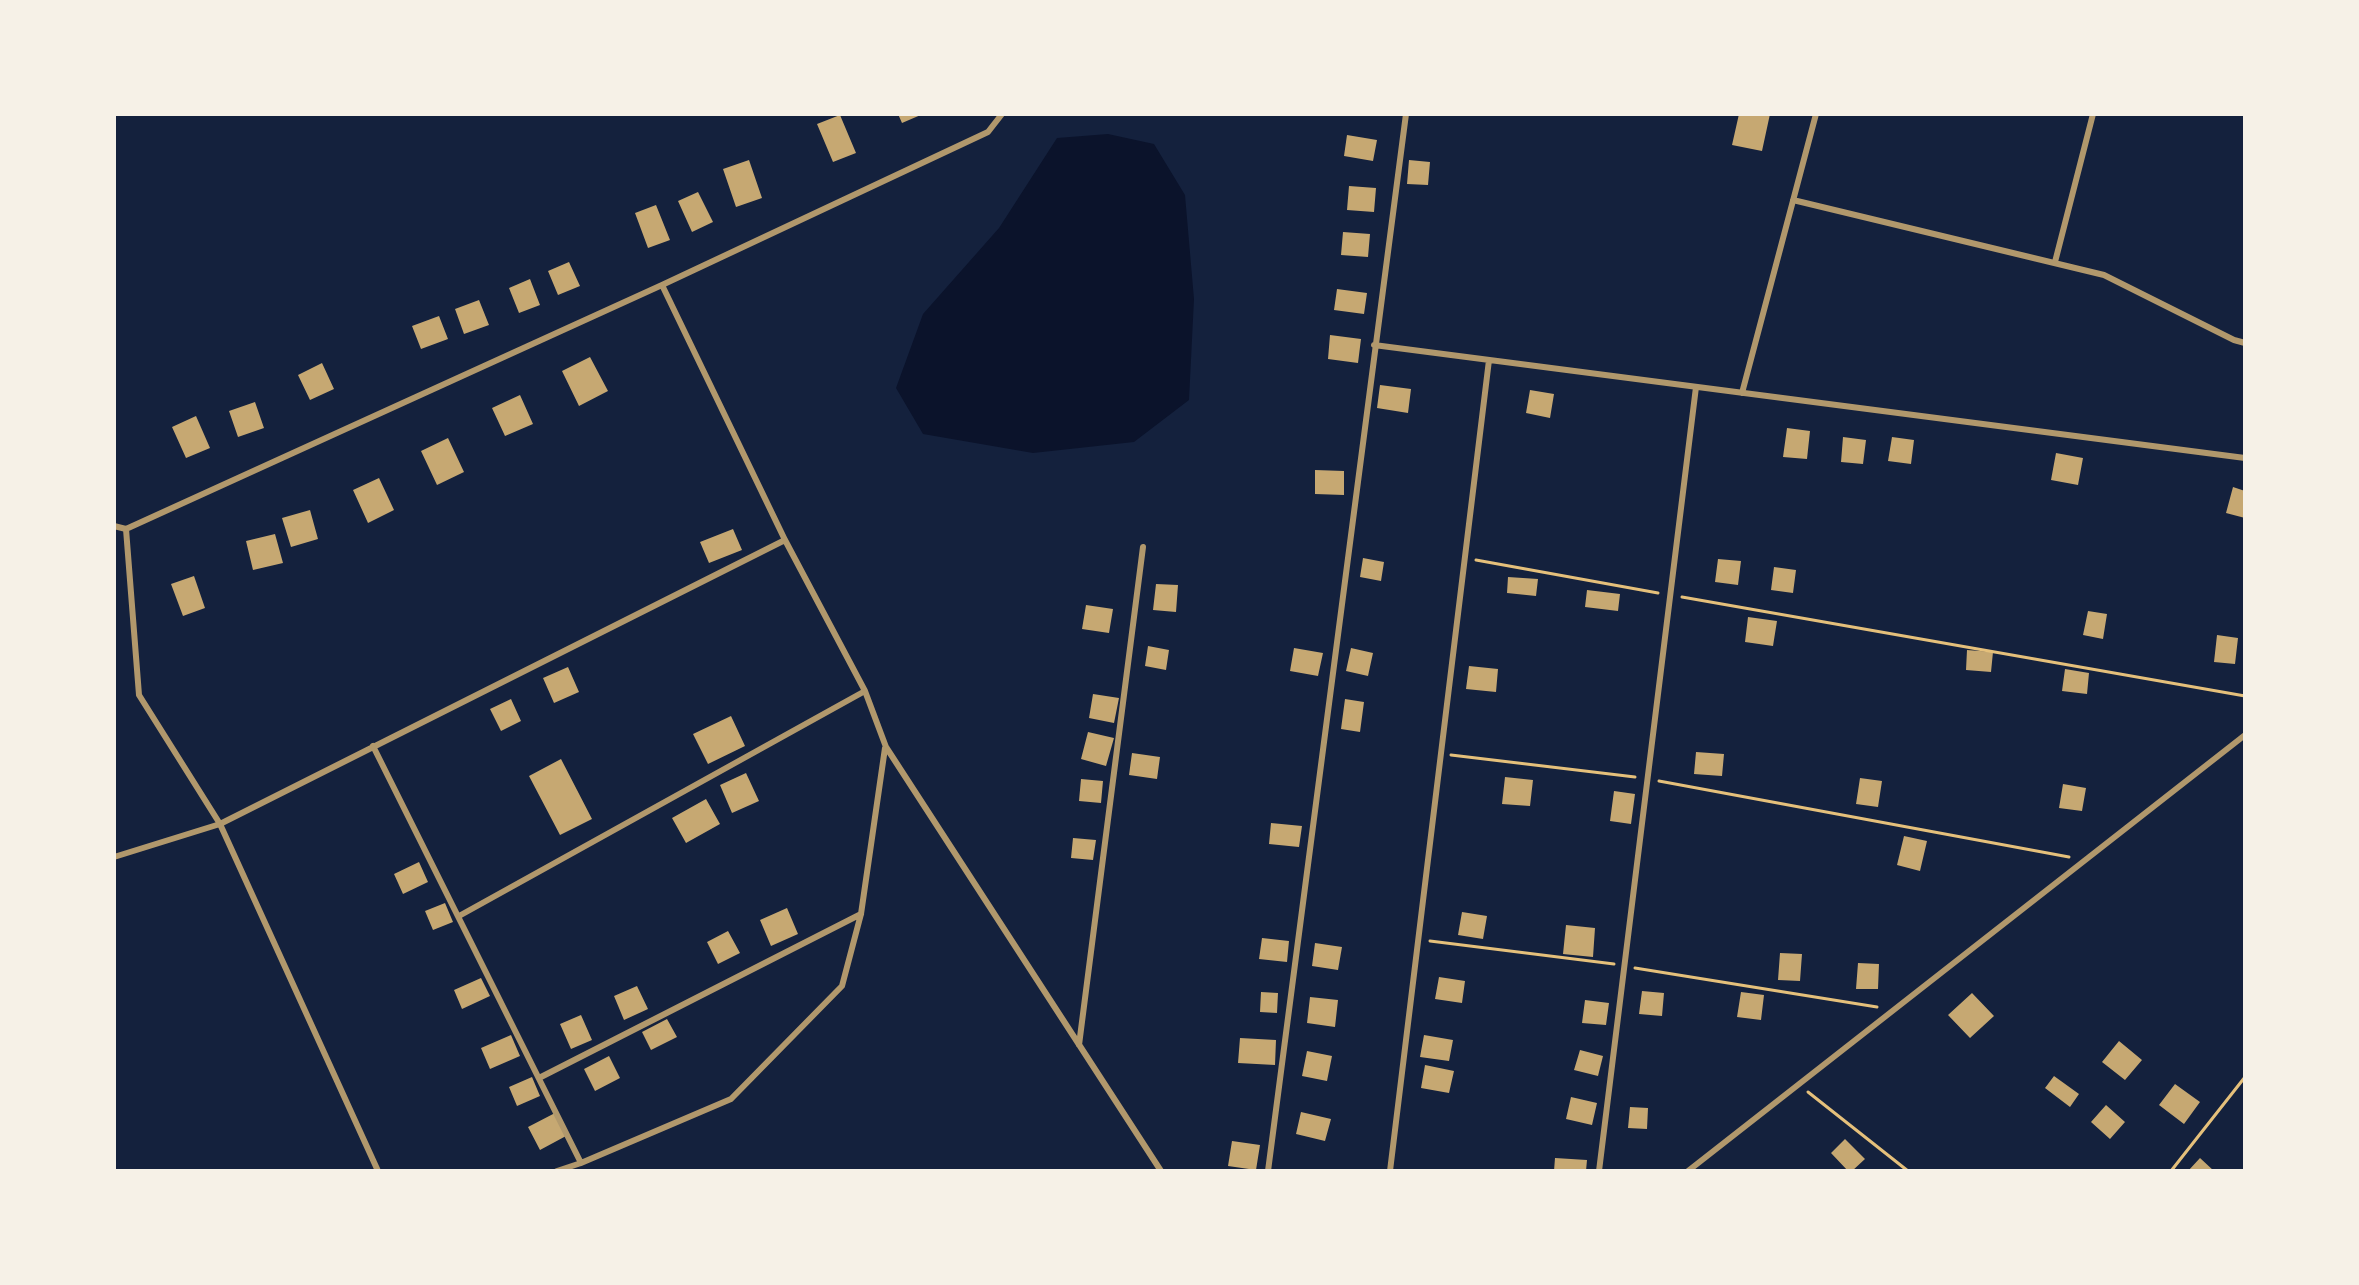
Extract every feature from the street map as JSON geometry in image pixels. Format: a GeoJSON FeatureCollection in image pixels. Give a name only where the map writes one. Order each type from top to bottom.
{"type":"FeatureCollection","features":[{"type":"Feature","properties":{"kind":"street"},"geometry":{"type":"LineString","coordinates":[[114,526],[126,529],[662,285],[988,132],[1002,114]]}},
{"type":"Feature","properties":{"kind":"street"},"geometry":{"type":"LineString","coordinates":[[1268,1171],[1374,345],[1406,114]]}},
{"type":"Feature","properties":{"kind":"street"},"geometry":{"type":"LineString","coordinates":[[1742,393],[1816,114]]}},
{"type":"Feature","properties":{"kind":"street"},"geometry":{"type":"LineString","coordinates":[[2055,262],[2093,114]]}},
{"type":"Feature","properties":{"kind":"street"},"geometry":{"type":"LineString","coordinates":[[1793,200],[2104,275],[2234,340],[2245,343]]}},
{"type":"Feature","properties":{"kind":"street"},"geometry":{"type":"LineString","coordinates":[[662,285],[785,540],[865,691],[886,747],[1161,1171]]}},
{"type":"Feature","properties":{"kind":"street"},"geometry":{"type":"LineString","coordinates":[[1374,345],[2245,458]]}},
{"type":"Feature","properties":{"kind":"street"},"geometry":{"type":"LineString","coordinates":[[1390,1171],[1489,360]]}},
{"type":"Feature","properties":{"kind":"street"},"geometry":{"type":"LineString","coordinates":[[1599,1171],[1696,387]]}},
{"type":"Feature","properties":{"kind":"street"},"geometry":{"type":"LineString","coordinates":[[126,529],[139,695],[220,824],[378,1171]]}},
{"type":"Feature","properties":{"kind":"street"},"geometry":{"type":"LineString","coordinates":[[114,857],[220,824],[785,540]]}},
{"type":"Feature","properties":{"kind":"street"},"geometry":{"type":"LineString","coordinates":[[1079,1045],[1143,547]]}},
{"type":"Feature","properties":{"kind":"street"},"geometry":{"type":"LineString","coordinates":[[459,916],[865,691]]}},
{"type":"Feature","properties":{"kind":"street"},"geometry":{"type":"LineString","coordinates":[[1688,1171],[2245,735]]}},
{"type":"Feature","properties":{"kind":"street"},"geometry":{"type":"LineString","coordinates":[[373,746],[581,1163]]}},
{"type":"Feature","properties":{"kind":"street"},"geometry":{"type":"LineString","coordinates":[[557,1171],[731,1099],[842,986],[861,914],[886,747]]}},
{"type":"Feature","properties":{"kind":"street"},"geometry":{"type":"LineString","coordinates":[[539,1078],[861,914]]}},
{"type":"Feature","properties":{"kind":"path"},"geometry":{"type":"LineString","coordinates":[[1464,558],[2245,696]]}},
{"type":"Feature","properties":{"kind":"path"},"geometry":{"type":"LineString","coordinates":[[1441,754],[1648,779],[2085,860]]}},
{"type":"Feature","properties":{"kind":"path"},"geometry":{"type":"LineString","coordinates":[[1418,939],[1625,966],[1894,1010]]}},
{"type":"Feature","properties":{"kind":"path"},"geometry":{"type":"LineString","coordinates":[[2171,1171],[2245,1077]]}},
{"type":"Feature","properties":{"kind":"path"},"geometry":{"type":"LineString","coordinates":[[1799,1084],[1908,1171]]}},
{"type":"Feature","properties":{"kind":"water"},"geometry":{"type":"Polygon","coordinates":[[[1108,134],[1154,144],[1185,195],[1194,299],[1189,400],[1134,442],[1033,453],[923,434],[896,388],[923,314],[999,228],[1057,138],[1108,134]]]}},
{"type":"Feature","properties":{"kind":"building"},"geometry":{"type":"Polygon","coordinates":[[[898,114],[923,114],[902,123],[898,114]]]}},
{"type":"Feature","properties":{"kind":"building"},"geometry":{"type":"Polygon","coordinates":[[[1739,114],[1770,114],[1762,151],[1732,145],[1739,114]]]}},
{"type":"Feature","properties":{"kind":"building"},"geometry":{"type":"Polygon","coordinates":[[[840,115],[856,153],[833,162],[817,124],[840,115]]]}},
{"type":"Feature","properties":{"kind":"building"},"geometry":{"type":"Polygon","coordinates":[[[1347,135],[1377,140],[1373,161],[1344,156],[1347,135]]]}},
{"type":"Feature","properties":{"kind":"building"},"geometry":{"type":"Polygon","coordinates":[[[749,160],[762,198],[736,207],[723,169],[749,160]]]}},
{"type":"Feature","properties":{"kind":"building"},"geometry":{"type":"Polygon","coordinates":[[[1409,160],[1430,162],[1428,185],[1407,184],[1409,160]]]}},
{"type":"Feature","properties":{"kind":"building"},"geometry":{"type":"Polygon","coordinates":[[[1349,186],[1376,188],[1374,212],[1347,210],[1349,186]]]}},
{"type":"Feature","properties":{"kind":"building"},"geometry":{"type":"Polygon","coordinates":[[[698,192],[713,222],[692,232],[678,201],[698,192]]]}},
{"type":"Feature","properties":{"kind":"building"},"geometry":{"type":"Polygon","coordinates":[[[656,205],[670,240],[648,248],[635,213],[656,205]]]}},
{"type":"Feature","properties":{"kind":"building"},"geometry":{"type":"Polygon","coordinates":[[[1343,232],[1370,234],[1368,257],[1341,255],[1343,232]]]}},
{"type":"Feature","properties":{"kind":"building"},"geometry":{"type":"Polygon","coordinates":[[[569,262],[580,286],[558,295],[548,271],[569,262]]]}},
{"type":"Feature","properties":{"kind":"building"},"geometry":{"type":"Polygon","coordinates":[[[530,279],[540,305],[519,313],[509,288],[530,279]]]}},
{"type":"Feature","properties":{"kind":"building"},"geometry":{"type":"Polygon","coordinates":[[[1337,289],[1367,293],[1364,314],[1334,310],[1337,289]]]}},
{"type":"Feature","properties":{"kind":"building"},"geometry":{"type":"Polygon","coordinates":[[[479,300],[489,325],[464,334],[455,309],[479,300]]]}},
{"type":"Feature","properties":{"kind":"building"},"geometry":{"type":"Polygon","coordinates":[[[439,316],[448,339],[421,349],[412,326],[439,316]]]}},
{"type":"Feature","properties":{"kind":"building"},"geometry":{"type":"Polygon","coordinates":[[[1330,335],[1361,339],[1358,363],[1328,359],[1330,335]]]}},
{"type":"Feature","properties":{"kind":"building"},"geometry":{"type":"Polygon","coordinates":[[[590,357],[608,391],[579,406],[562,371],[590,357]]]}},
{"type":"Feature","properties":{"kind":"building"},"geometry":{"type":"Polygon","coordinates":[[[322,363],[334,389],[310,400],[298,375],[322,363]]]}},
{"type":"Feature","properties":{"kind":"building"},"geometry":{"type":"Polygon","coordinates":[[[1380,385],[1411,389],[1408,413],[1377,408],[1380,385]]]}},
{"type":"Feature","properties":{"kind":"building"},"geometry":{"type":"Polygon","coordinates":[[[1530,390],[1554,394],[1550,418],[1526,413],[1530,390]]]}},
{"type":"Feature","properties":{"kind":"building"},"geometry":{"type":"Polygon","coordinates":[[[520,395],[533,424],[505,436],[492,408],[520,395]]]}},
{"type":"Feature","properties":{"kind":"building"},"geometry":{"type":"Polygon","coordinates":[[[255,402],[264,428],[238,437],[229,411],[255,402]]]}},
{"type":"Feature","properties":{"kind":"building"},"geometry":{"type":"Polygon","coordinates":[[[196,416],[210,448],[186,458],[172,427],[196,416]]]}},
{"type":"Feature","properties":{"kind":"building"},"geometry":{"type":"Polygon","coordinates":[[[1787,428],[1810,431],[1807,459],[1783,457],[1787,428]]]}},
{"type":"Feature","properties":{"kind":"building"},"geometry":{"type":"Polygon","coordinates":[[[1843,437],[1866,440],[1863,464],[1841,462],[1843,437]]]}},
{"type":"Feature","properties":{"kind":"building"},"geometry":{"type":"Polygon","coordinates":[[[1892,437],[1914,440],[1911,464],[1888,461],[1892,437]]]}},
{"type":"Feature","properties":{"kind":"building"},"geometry":{"type":"Polygon","coordinates":[[[448,438],[464,472],[437,485],[421,451],[448,438]]]}},
{"type":"Feature","properties":{"kind":"building"},"geometry":{"type":"Polygon","coordinates":[[[2056,453],[2083,458],[2078,485],[2051,480],[2056,453]]]}},
{"type":"Feature","properties":{"kind":"building"},"geometry":{"type":"Polygon","coordinates":[[[1315,470],[1344,471],[1344,495],[1315,494],[1315,470]]]}},
{"type":"Feature","properties":{"kind":"building"},"geometry":{"type":"Polygon","coordinates":[[[379,478],[394,510],[368,523],[353,490],[379,478]]]}},
{"type":"Feature","properties":{"kind":"building"},"geometry":{"type":"Polygon","coordinates":[[[2233,487],[2245,491],[2245,518],[2226,513],[2233,487]]]}},
{"type":"Feature","properties":{"kind":"building"},"geometry":{"type":"Polygon","coordinates":[[[310,510],[318,539],[291,547],[282,518],[310,510]]]}},
{"type":"Feature","properties":{"kind":"building"},"geometry":{"type":"Polygon","coordinates":[[[733,529],[742,550],[709,563],[700,542],[733,529]]]}},
{"type":"Feature","properties":{"kind":"building"},"geometry":{"type":"Polygon","coordinates":[[[275,534],[283,563],[253,570],[246,541],[275,534]]]}},
{"type":"Feature","properties":{"kind":"building"},"geometry":{"type":"Polygon","coordinates":[[[1363,558],[1384,562],[1381,581],[1360,577],[1363,558]]]}},
{"type":"Feature","properties":{"kind":"building"},"geometry":{"type":"Polygon","coordinates":[[[1718,559],[1741,561],[1738,585],[1715,582],[1718,559]]]}},
{"type":"Feature","properties":{"kind":"building"},"geometry":{"type":"Polygon","coordinates":[[[1774,567],[1796,570],[1793,593],[1771,590],[1774,567]]]}},
{"type":"Feature","properties":{"kind":"building"},"geometry":{"type":"Polygon","coordinates":[[[194,576],[205,608],[183,616],[171,584],[194,576]]]}},
{"type":"Feature","properties":{"kind":"building"},"geometry":{"type":"Polygon","coordinates":[[[1508,577],[1538,579],[1536,596],[1507,593],[1508,577]]]}},
{"type":"Feature","properties":{"kind":"building"},"geometry":{"type":"Polygon","coordinates":[[[1156,584],[1178,585],[1176,612],[1153,610],[1156,584]]]}},
{"type":"Feature","properties":{"kind":"building"},"geometry":{"type":"Polygon","coordinates":[[[1587,590],[1620,594],[1618,611],[1585,607],[1587,590]]]}},
{"type":"Feature","properties":{"kind":"building"},"geometry":{"type":"Polygon","coordinates":[[[1086,605],[1113,609],[1109,633],[1082,629],[1086,605]]]}},
{"type":"Feature","properties":{"kind":"building"},"geometry":{"type":"Polygon","coordinates":[[[2088,611],[2107,614],[2103,639],[2083,635],[2088,611]]]}},
{"type":"Feature","properties":{"kind":"building"},"geometry":{"type":"Polygon","coordinates":[[[1748,617],[1777,621],[1773,646],[1745,642],[1748,617]]]}},
{"type":"Feature","properties":{"kind":"building"},"geometry":{"type":"Polygon","coordinates":[[[2217,635],[2238,638],[2235,664],[2214,662],[2217,635]]]}},
{"type":"Feature","properties":{"kind":"building"},"geometry":{"type":"Polygon","coordinates":[[[1148,646],[1169,650],[1166,670],[1145,666],[1148,646]]]}},
{"type":"Feature","properties":{"kind":"building"},"geometry":{"type":"Polygon","coordinates":[[[1294,648],[1323,653],[1318,676],[1290,671],[1294,648]]]}},
{"type":"Feature","properties":{"kind":"building"},"geometry":{"type":"Polygon","coordinates":[[[1351,648],[1373,653],[1368,676],[1346,671],[1351,648]]]}},
{"type":"Feature","properties":{"kind":"building"},"geometry":{"type":"Polygon","coordinates":[[[1967,650],[1993,652],[1991,672],[1966,670],[1967,650]]]}},
{"type":"Feature","properties":{"kind":"building"},"geometry":{"type":"Polygon","coordinates":[[[1469,666],[1498,669],[1496,692],[1466,689],[1469,666]]]}},
{"type":"Feature","properties":{"kind":"building"},"geometry":{"type":"Polygon","coordinates":[[[568,667],[579,692],[554,703],[543,678],[568,667]]]}},
{"type":"Feature","properties":{"kind":"building"},"geometry":{"type":"Polygon","coordinates":[[[2065,669],[2089,673],[2087,694],[2062,691],[2065,669]]]}},
{"type":"Feature","properties":{"kind":"building"},"geometry":{"type":"Polygon","coordinates":[[[1093,694],[1119,698],[1114,723],[1089,718],[1093,694]]]}},
{"type":"Feature","properties":{"kind":"building"},"geometry":{"type":"Polygon","coordinates":[[[511,699],[521,721],[501,731],[490,709],[511,699]]]}},
{"type":"Feature","properties":{"kind":"building"},"geometry":{"type":"Polygon","coordinates":[[[1345,699],[1364,702],[1360,732],[1341,729],[1345,699]]]}},
{"type":"Feature","properties":{"kind":"building"},"geometry":{"type":"Polygon","coordinates":[[[731,716],[745,746],[708,764],[693,734],[731,716]]]}},
{"type":"Feature","properties":{"kind":"building"},"geometry":{"type":"Polygon","coordinates":[[[1088,732],[1114,738],[1106,766],[1081,759],[1088,732]]]}},
{"type":"Feature","properties":{"kind":"building"},"geometry":{"type":"Polygon","coordinates":[[[1696,752],[1724,754],[1722,776],[1694,774],[1696,752]]]}},
{"type":"Feature","properties":{"kind":"building"},"geometry":{"type":"Polygon","coordinates":[[[1132,753],[1160,757],[1157,779],[1129,775],[1132,753]]]}},
{"type":"Feature","properties":{"kind":"building"},"geometry":{"type":"Polygon","coordinates":[[[561,759],[592,819],[560,835],[529,776],[561,759]]]}},
{"type":"Feature","properties":{"kind":"building"},"geometry":{"type":"Polygon","coordinates":[[[746,773],[759,801],[732,813],[720,785],[746,773]]]}},
{"type":"Feature","properties":{"kind":"building"},"geometry":{"type":"Polygon","coordinates":[[[1505,777],[1533,780],[1530,806],[1502,804],[1505,777]]]}},
{"type":"Feature","properties":{"kind":"building"},"geometry":{"type":"Polygon","coordinates":[[[1860,778],[1882,781],[1878,807],[1856,804],[1860,778]]]}},
{"type":"Feature","properties":{"kind":"building"},"geometry":{"type":"Polygon","coordinates":[[[1081,779],[1103,781],[1101,803],[1079,801],[1081,779]]]}},
{"type":"Feature","properties":{"kind":"building"},"geometry":{"type":"Polygon","coordinates":[[[2063,784],[2086,788],[2082,811],[2059,808],[2063,784]]]}},
{"type":"Feature","properties":{"kind":"building"},"geometry":{"type":"Polygon","coordinates":[[[1614,791],[1635,794],[1631,824],[1610,821],[1614,791]]]}},
{"type":"Feature","properties":{"kind":"building"},"geometry":{"type":"Polygon","coordinates":[[[706,799],[720,824],[686,843],[672,818],[706,799]]]}},
{"type":"Feature","properties":{"kind":"building"},"geometry":{"type":"Polygon","coordinates":[[[1271,823],[1302,826],[1299,847],[1269,844],[1271,823]]]}},
{"type":"Feature","properties":{"kind":"building"},"geometry":{"type":"Polygon","coordinates":[[[1904,836],[1927,841],[1920,871],[1897,865],[1904,836]]]}},
{"type":"Feature","properties":{"kind":"building"},"geometry":{"type":"Polygon","coordinates":[[[1073,838],[1096,840],[1093,860],[1071,858],[1073,838]]]}},
{"type":"Feature","properties":{"kind":"building"},"geometry":{"type":"Polygon","coordinates":[[[419,862],[428,882],[403,894],[394,874],[419,862]]]}},
{"type":"Feature","properties":{"kind":"building"},"geometry":{"type":"Polygon","coordinates":[[[445,903],[453,922],[433,930],[425,911],[445,903]]]}},
{"type":"Feature","properties":{"kind":"building"},"geometry":{"type":"Polygon","coordinates":[[[787,908],[798,934],[771,946],[760,920],[787,908]]]}},
{"type":"Feature","properties":{"kind":"building"},"geometry":{"type":"Polygon","coordinates":[[[1462,912],[1487,916],[1483,939],[1458,935],[1462,912]]]}},
{"type":"Feature","properties":{"kind":"building"},"geometry":{"type":"Polygon","coordinates":[[[1566,925],[1595,928],[1593,957],[1563,954],[1566,925]]]}},
{"type":"Feature","properties":{"kind":"building"},"geometry":{"type":"Polygon","coordinates":[[[728,931],[740,953],[718,964],[707,942],[728,931]]]}},
{"type":"Feature","properties":{"kind":"building"},"geometry":{"type":"Polygon","coordinates":[[[1262,938],[1289,941],[1287,962],[1259,959],[1262,938]]]}},
{"type":"Feature","properties":{"kind":"building"},"geometry":{"type":"Polygon","coordinates":[[[1315,943],[1342,947],[1338,970],[1312,966],[1315,943]]]}},
{"type":"Feature","properties":{"kind":"building"},"geometry":{"type":"Polygon","coordinates":[[[1780,953],[1802,954],[1800,981],[1778,980],[1780,953]]]}},
{"type":"Feature","properties":{"kind":"building"},"geometry":{"type":"Polygon","coordinates":[[[1858,963],[1879,964],[1878,989],[1856,989],[1858,963]]]}},
{"type":"Feature","properties":{"kind":"building"},"geometry":{"type":"Polygon","coordinates":[[[1439,977],[1465,981],[1462,1003],[1435,999],[1439,977]]]}},
{"type":"Feature","properties":{"kind":"building"},"geometry":{"type":"Polygon","coordinates":[[[481,978],[490,996],[462,1009],[454,990],[481,978]]]}},
{"type":"Feature","properties":{"kind":"building"},"geometry":{"type":"Polygon","coordinates":[[[637,986],[648,1009],[624,1020],[614,996],[637,986]]]}},
{"type":"Feature","properties":{"kind":"building"},"geometry":{"type":"Polygon","coordinates":[[[1642,991],[1664,993],[1662,1016],[1639,1014],[1642,991]]]}},
{"type":"Feature","properties":{"kind":"building"},"geometry":{"type":"Polygon","coordinates":[[[1261,992],[1278,993],[1277,1013],[1260,1012],[1261,992]]]}},
{"type":"Feature","properties":{"kind":"building"},"geometry":{"type":"Polygon","coordinates":[[[1741,992],[1764,995],[1761,1020],[1737,1017],[1741,992]]]}},
{"type":"Feature","properties":{"kind":"building"},"geometry":{"type":"Polygon","coordinates":[[[1972,993],[1994,1016],[1970,1038],[1948,1015],[1972,993]]]}},
{"type":"Feature","properties":{"kind":"building"},"geometry":{"type":"Polygon","coordinates":[[[1310,997],[1338,1000],[1335,1027],[1307,1023],[1310,997]]]}},
{"type":"Feature","properties":{"kind":"building"},"geometry":{"type":"Polygon","coordinates":[[[1585,1000],[1609,1003],[1606,1025],[1582,1023],[1585,1000]]]}},
{"type":"Feature","properties":{"kind":"building"},"geometry":{"type":"Polygon","coordinates":[[[581,1015],[592,1040],[571,1049],[560,1024],[581,1015]]]}},
{"type":"Feature","properties":{"kind":"building"},"geometry":{"type":"Polygon","coordinates":[[[667,1019],[677,1037],[651,1050],[642,1032],[667,1019]]]}},
{"type":"Feature","properties":{"kind":"building"},"geometry":{"type":"Polygon","coordinates":[[[511,1035],[520,1056],[490,1069],[481,1048],[511,1035]]]}},
{"type":"Feature","properties":{"kind":"building"},"geometry":{"type":"Polygon","coordinates":[[[1424,1035],[1453,1040],[1449,1061],[1420,1057],[1424,1035]]]}},
{"type":"Feature","properties":{"kind":"building"},"geometry":{"type":"Polygon","coordinates":[[[1240,1038],[1276,1040],[1275,1065],[1238,1063],[1240,1038]]]}},
{"type":"Feature","properties":{"kind":"building"},"geometry":{"type":"Polygon","coordinates":[[[2119,1041],[2142,1060],[2125,1080],[2102,1062],[2119,1041]]]}},
{"type":"Feature","properties":{"kind":"building"},"geometry":{"type":"Polygon","coordinates":[[[1580,1050],[1603,1056],[1598,1076],[1574,1070],[1580,1050]]]}},
{"type":"Feature","properties":{"kind":"building"},"geometry":{"type":"Polygon","coordinates":[[[1307,1051],[1332,1056],[1327,1081],[1302,1076],[1307,1051]]]}},
{"type":"Feature","properties":{"kind":"building"},"geometry":{"type":"Polygon","coordinates":[[[609,1056],[620,1078],[595,1091],[584,1069],[609,1056]]]}},
{"type":"Feature","properties":{"kind":"building"},"geometry":{"type":"Polygon","coordinates":[[[1425,1065],[1454,1071],[1449,1093],[1421,1088],[1425,1065]]]}},
{"type":"Feature","properties":{"kind":"building"},"geometry":{"type":"Polygon","coordinates":[[[2054,1076],[2079,1094],[2070,1107],[2045,1088],[2054,1076]]]}},
{"type":"Feature","properties":{"kind":"building"},"geometry":{"type":"Polygon","coordinates":[[[532,1077],[540,1096],[517,1106],[509,1087],[532,1077]]]}},
{"type":"Feature","properties":{"kind":"building"},"geometry":{"type":"Polygon","coordinates":[[[2175,1084],[2200,1102],[2184,1124],[2159,1105],[2175,1084]]]}},
{"type":"Feature","properties":{"kind":"building"},"geometry":{"type":"Polygon","coordinates":[[[1571,1097],[1597,1103],[1592,1125],[1566,1119],[1571,1097]]]}},
{"type":"Feature","properties":{"kind":"building"},"geometry":{"type":"Polygon","coordinates":[[[2106,1105],[2125,1122],[2110,1139],[2091,1122],[2106,1105]]]}},
{"type":"Feature","properties":{"kind":"building"},"geometry":{"type":"Polygon","coordinates":[[[1630,1107],[1648,1108],[1647,1129],[1628,1128],[1630,1107]]]}},
{"type":"Feature","properties":{"kind":"building"},"geometry":{"type":"Polygon","coordinates":[[[1301,1112],[1331,1119],[1325,1141],[1296,1134],[1301,1112]]]}},
{"type":"Feature","properties":{"kind":"building"},"geometry":{"type":"Polygon","coordinates":[[[555,1113],[566,1136],[540,1150],[528,1127],[555,1113]]]}},
{"type":"Feature","properties":{"kind":"building"},"geometry":{"type":"Polygon","coordinates":[[[1845,1139],[1865,1159],[1852,1171],[1848,1171],[1831,1153],[1845,1139]]]}},
{"type":"Feature","properties":{"kind":"building"},"geometry":{"type":"Polygon","coordinates":[[[1232,1141],[1260,1145],[1256,1170],[1228,1166],[1232,1141]]]}},
{"type":"Feature","properties":{"kind":"building"},"geometry":{"type":"Polygon","coordinates":[[[1555,1158],[1587,1160],[1586,1171],[1554,1171],[1555,1158]]]}},
{"type":"Feature","properties":{"kind":"building"},"geometry":{"type":"Polygon","coordinates":[[[2200,1158],[2214,1171],[2188,1171],[2200,1158]]]}}]}
